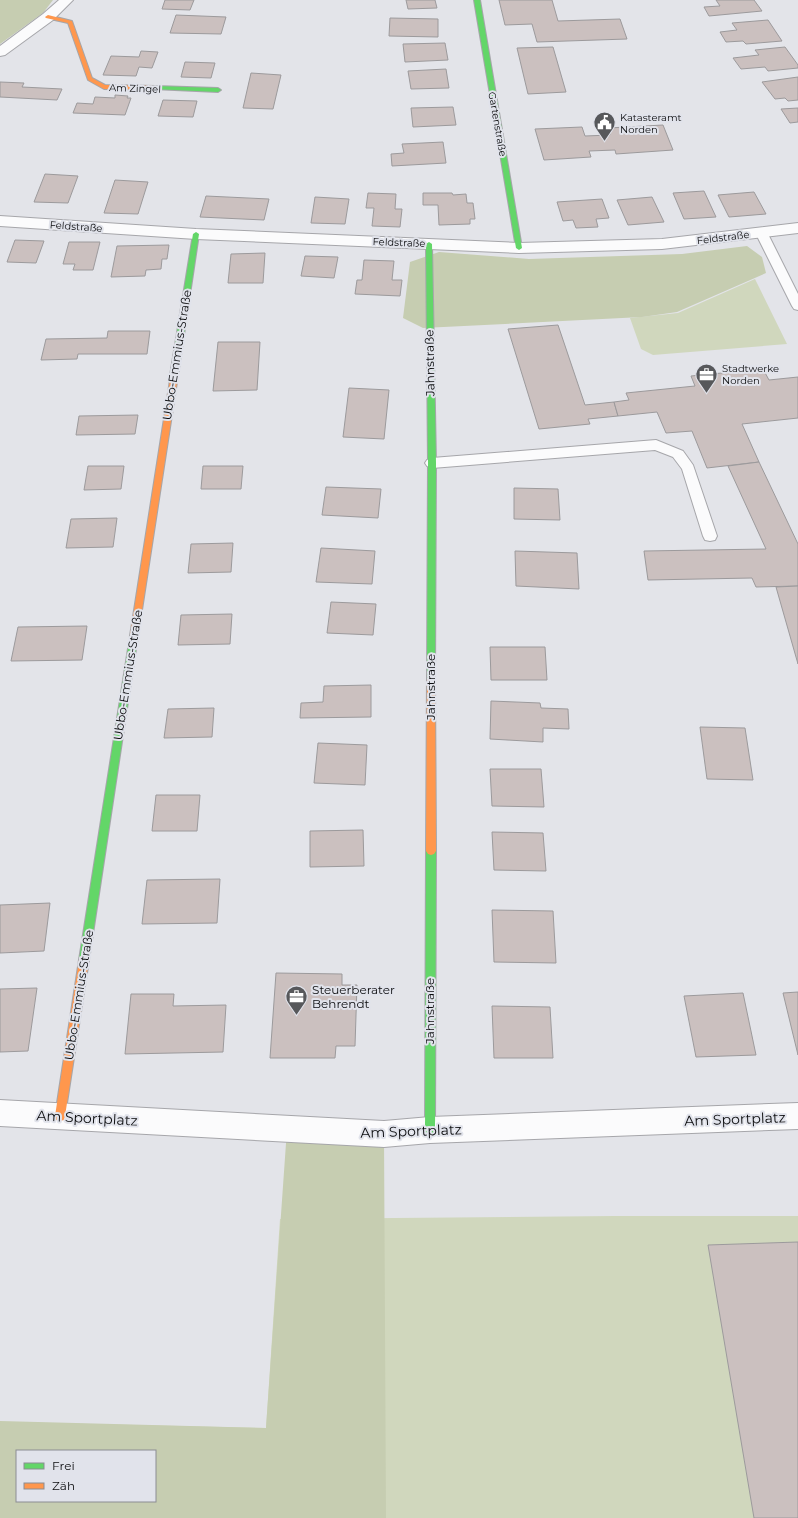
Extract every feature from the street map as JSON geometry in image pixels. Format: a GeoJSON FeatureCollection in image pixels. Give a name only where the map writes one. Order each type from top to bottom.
{"type":"FeatureCollection","features":[{"type":"Feature","properties":{"kind":"street"},"geometry":{"type":"LineString","coordinates":[[0,52],[48,17],[67,0]]}},
{"type":"Feature","properties":{"kind":"street","name":"Gartenstraße"},"geometry":{"type":"LineString","coordinates":[[477,0],[519,248]]}},
{"type":"Feature","properties":{"kind":"street","name":"Am Zingel"},"geometry":{"type":"LineString","coordinates":[[48,17],[70,22],[90,80],[104,87],[218,90]]}},
{"type":"Feature","properties":{"kind":"street","name":"Feldstraße"},"geometry":{"type":"LineString","coordinates":[[0,221],[196,234],[519,248],[662,244],[798,228]]}},
{"type":"Feature","properties":{"kind":"street","name":"Ubbo-Emmius-Straße"},"geometry":{"type":"LineString","coordinates":[[60,1116],[196,234]]}},
{"type":"Feature","properties":{"kind":"street","name":"Jahnstraße"},"geometry":{"type":"LineString","coordinates":[[429,244],[432,463],[430,1130]]}},
{"type":"Feature","properties":{"kind":"street","name":"Am Sportplatz"},"geometry":{"type":"LineString","coordinates":[[0,1113],[384,1134],[430,1130],[798,1116]]}},
{"type":"Feature","properties":{"kind":"lane"},"geometry":{"type":"LineString","coordinates":[[761,232],[798,306]]}},
{"type":"Feature","properties":{"kind":"lane"},"geometry":{"type":"LineString","coordinates":[[432,463],[656,445],[678,454],[688,468],[710,536]]}},
{"type":"Feature","properties":{"kind":"green space"},"geometry":{"type":"Polygon","coordinates":[[[0,0],[53,0],[43,13],[0,44],[0,0]]]}},
{"type":"Feature","properties":{"kind":"green space"},"geometry":{"type":"Polygon","coordinates":[[[747,246],[762,257],[766,273],[677,312],[642,317],[423,328],[403,318],[410,262],[439,252],[529,259],[682,254],[747,246]]]}},
{"type":"Feature","properties":{"kind":"green space"},"geometry":{"type":"Polygon","coordinates":[[[755,279],[787,344],[653,355],[641,349],[630,318],[678,313],[755,279]]]}},
{"type":"Feature","properties":{"kind":"green space"},"geometry":{"type":"Polygon","coordinates":[[[287,1129],[384,1134],[386,1518],[0,1518],[0,1421],[266,1428],[287,1129]]]}},
{"type":"Feature","properties":{"kind":"green space"},"geometry":{"type":"Polygon","coordinates":[[[798,1216],[798,1518],[0,1518],[0,1422],[266,1428],[280,1219],[798,1216]]]}},
{"type":"Feature","properties":{"kind":"building"},"geometry":{"type":"Polygon","coordinates":[[[165,0],[194,0],[190,10],[162,9],[165,0]]]}},
{"type":"Feature","properties":{"kind":"building"},"geometry":{"type":"Polygon","coordinates":[[[406,0],[435,0],[437,8],[408,9],[406,0]]]}},
{"type":"Feature","properties":{"kind":"building"},"geometry":{"type":"Polygon","coordinates":[[[499,0],[552,0],[558,21],[620,19],[627,39],[537,42],[532,24],[505,25],[499,0]]]}},
{"type":"Feature","properties":{"kind":"building"},"geometry":{"type":"Polygon","coordinates":[[[716,0],[754,0],[762,11],[709,16],[704,7],[720,6],[716,0]]]}},
{"type":"Feature","properties":{"kind":"building"},"geometry":{"type":"Polygon","coordinates":[[[176,15],[226,17],[221,34],[170,33],[176,15]]]}},
{"type":"Feature","properties":{"kind":"building"},"geometry":{"type":"Polygon","coordinates":[[[390,18],[438,19],[438,37],[389,36],[390,18]]]}},
{"type":"Feature","properties":{"kind":"building"},"geometry":{"type":"Polygon","coordinates":[[[768,20],[782,41],[746,44],[743,41],[726,42],[720,32],[737,30],[732,23],[768,20]]]}},
{"type":"Feature","properties":{"kind":"building"},"geometry":{"type":"Polygon","coordinates":[[[445,43],[448,60],[405,62],[403,44],[445,43]]]}},
{"type":"Feature","properties":{"kind":"building"},"geometry":{"type":"Polygon","coordinates":[[[553,47],[566,92],[528,94],[517,48],[553,47]]]}},
{"type":"Feature","properties":{"kind":"building"},"geometry":{"type":"Polygon","coordinates":[[[785,47],[798,65],[798,68],[768,71],[765,67],[741,69],[733,58],[759,55],[755,50],[785,47]]]}},
{"type":"Feature","properties":{"kind":"building"},"geometry":{"type":"Polygon","coordinates":[[[141,51],[158,52],[152,68],[139,67],[136,76],[103,75],[111,56],[139,57],[141,51]]]}},
{"type":"Feature","properties":{"kind":"building"},"geometry":{"type":"Polygon","coordinates":[[[185,62],[215,63],[211,78],[181,77],[185,62]]]}},
{"type":"Feature","properties":{"kind":"building"},"geometry":{"type":"Polygon","coordinates":[[[446,69],[449,88],[411,89],[408,71],[446,69]]]}},
{"type":"Feature","properties":{"kind":"building"},"geometry":{"type":"Polygon","coordinates":[[[251,73],[281,75],[273,109],[243,108],[251,73]]]}},
{"type":"Feature","properties":{"kind":"building"},"geometry":{"type":"Polygon","coordinates":[[[798,77],[798,100],[788,101],[785,98],[775,99],[762,82],[798,77]]]}},
{"type":"Feature","properties":{"kind":"building"},"geometry":{"type":"Polygon","coordinates":[[[0,82],[24,83],[22,87],[62,89],[57,100],[0,97],[0,82]]]}},
{"type":"Feature","properties":{"kind":"building"},"geometry":{"type":"Polygon","coordinates":[[[115,95],[128,96],[127,98],[131,98],[125,115],[73,113],[77,103],[93,104],[95,97],[115,98],[115,95]]]}},
{"type":"Feature","properties":{"kind":"building"},"geometry":{"type":"Polygon","coordinates":[[[163,100],[197,101],[193,117],[158,116],[163,100]]]}},
{"type":"Feature","properties":{"kind":"building"},"geometry":{"type":"Polygon","coordinates":[[[453,107],[456,125],[413,127],[411,108],[453,107]]]}},
{"type":"Feature","properties":{"kind":"building"},"geometry":{"type":"Polygon","coordinates":[[[798,108],[798,122],[790,123],[781,109],[798,108]]]}},
{"type":"Feature","properties":{"kind":"building","name":"Katasteramt Norden"},"geometry":{"type":"Polygon","coordinates":[[[663,125],[673,150],[616,154],[615,150],[589,151],[591,157],[544,160],[535,129],[582,127],[585,136],[610,135],[608,128],[663,125]]]}},
{"type":"Feature","properties":{"kind":"building"},"geometry":{"type":"Polygon","coordinates":[[[443,142],[446,163],[392,166],[391,154],[404,153],[402,144],[443,142]]]}},
{"type":"Feature","properties":{"kind":"building"},"geometry":{"type":"Polygon","coordinates":[[[45,174],[78,176],[68,203],[34,202],[45,174]]]}},
{"type":"Feature","properties":{"kind":"building"},"geometry":{"type":"Polygon","coordinates":[[[115,180],[148,182],[138,214],[104,213],[115,180]]]}},
{"type":"Feature","properties":{"kind":"building"},"geometry":{"type":"Polygon","coordinates":[[[704,191],[716,217],[684,219],[673,193],[704,191]]]}},
{"type":"Feature","properties":{"kind":"building"},"geometry":{"type":"Polygon","coordinates":[[[754,192],[766,214],[729,217],[718,195],[754,192]]]}},
{"type":"Feature","properties":{"kind":"building"},"geometry":{"type":"Polygon","coordinates":[[[368,193],[396,194],[395,209],[402,209],[400,227],[372,226],[374,208],[366,208],[368,193]]]}},
{"type":"Feature","properties":{"kind":"building"},"geometry":{"type":"Polygon","coordinates":[[[423,193],[452,193],[453,195],[466,194],[467,203],[473,203],[475,219],[470,219],[470,224],[439,225],[438,205],[423,205],[423,193]]]}},
{"type":"Feature","properties":{"kind":"building"},"geometry":{"type":"Polygon","coordinates":[[[206,196],[269,199],[264,220],[200,217],[206,196]]]}},
{"type":"Feature","properties":{"kind":"building"},"geometry":{"type":"Polygon","coordinates":[[[315,197],[349,199],[345,224],[311,223],[315,197]]]}},
{"type":"Feature","properties":{"kind":"building"},"geometry":{"type":"Polygon","coordinates":[[[652,197],[664,222],[628,225],[617,200],[652,197]]]}},
{"type":"Feature","properties":{"kind":"building"},"geometry":{"type":"Polygon","coordinates":[[[602,199],[609,218],[596,219],[598,227],[576,228],[573,220],[563,221],[557,202],[602,199]]]}},
{"type":"Feature","properties":{"kind":"building"},"geometry":{"type":"Polygon","coordinates":[[[15,240],[44,241],[36,263],[7,262],[15,240]]]}},
{"type":"Feature","properties":{"kind":"building"},"geometry":{"type":"Polygon","coordinates":[[[69,242],[100,242],[93,270],[73,270],[75,264],[63,264],[69,242]]]}},
{"type":"Feature","properties":{"kind":"building"},"geometry":{"type":"Polygon","coordinates":[[[169,245],[167,259],[162,259],[161,269],[146,270],[145,276],[111,277],[117,246],[169,245]]]}},
{"type":"Feature","properties":{"kind":"building"},"geometry":{"type":"Polygon","coordinates":[[[265,253],[263,283],[228,283],[231,254],[265,253]]]}},
{"type":"Feature","properties":{"kind":"building"},"geometry":{"type":"Polygon","coordinates":[[[305,256],[338,257],[334,278],[301,276],[305,256]]]}},
{"type":"Feature","properties":{"kind":"building"},"geometry":{"type":"Polygon","coordinates":[[[364,260],[394,261],[392,280],[402,280],[400,296],[355,294],[357,280],[362,280],[364,260]]]}},
{"type":"Feature","properties":{"kind":"building"},"geometry":{"type":"Polygon","coordinates":[[[558,325],[585,405],[614,402],[618,416],[588,419],[590,424],[539,429],[508,329],[558,325]]]}},
{"type":"Feature","properties":{"kind":"building"},"geometry":{"type":"Polygon","coordinates":[[[108,331],[150,331],[147,354],[78,354],[77,359],[41,360],[46,339],[107,338],[108,331]]]}},
{"type":"Feature","properties":{"kind":"building"},"geometry":{"type":"Polygon","coordinates":[[[218,342],[260,342],[257,390],[213,391],[218,342]]]}},
{"type":"Feature","properties":{"kind":"building"},"geometry":{"type":"Polygon","coordinates":[[[763,369],[769,380],[798,377],[798,418],[742,424],[759,462],[707,468],[692,431],[666,433],[657,412],[618,416],[614,402],[629,400],[626,393],[695,386],[691,376],[763,369]]]}},
{"type":"Feature","properties":{"kind":"building"},"geometry":{"type":"Polygon","coordinates":[[[349,388],[389,390],[384,439],[343,437],[349,388]]]}},
{"type":"Feature","properties":{"kind":"building"},"geometry":{"type":"Polygon","coordinates":[[[138,415],[135,434],[76,435],[79,416],[138,415]]]}},
{"type":"Feature","properties":{"kind":"building"},"geometry":{"type":"Polygon","coordinates":[[[759,462],[798,544],[798,586],[756,587],[752,578],[648,580],[644,551],[766,549],[728,466],[759,462]]]}},
{"type":"Feature","properties":{"kind":"building"},"geometry":{"type":"Polygon","coordinates":[[[88,466],[124,466],[121,489],[84,490],[88,466]]]}},
{"type":"Feature","properties":{"kind":"building"},"geometry":{"type":"Polygon","coordinates":[[[203,466],[243,466],[241,489],[201,489],[203,466]]]}},
{"type":"Feature","properties":{"kind":"building"},"geometry":{"type":"Polygon","coordinates":[[[326,487],[381,489],[378,518],[322,515],[326,487]]]}},
{"type":"Feature","properties":{"kind":"building"},"geometry":{"type":"Polygon","coordinates":[[[514,488],[558,489],[560,520],[514,519],[514,488]]]}},
{"type":"Feature","properties":{"kind":"building"},"geometry":{"type":"Polygon","coordinates":[[[117,518],[113,547],[66,548],[71,519],[117,518]]]}},
{"type":"Feature","properties":{"kind":"building"},"geometry":{"type":"Polygon","coordinates":[[[233,543],[231,572],[188,573],[191,544],[233,543]]]}},
{"type":"Feature","properties":{"kind":"building"},"geometry":{"type":"Polygon","coordinates":[[[321,548],[375,551],[372,584],[316,582],[321,548]]]}},
{"type":"Feature","properties":{"kind":"building"},"geometry":{"type":"Polygon","coordinates":[[[515,551],[577,553],[579,589],[516,586],[515,551]]]}},
{"type":"Feature","properties":{"kind":"building"},"geometry":{"type":"Polygon","coordinates":[[[798,586],[798,664],[776,587],[798,586]]]}},
{"type":"Feature","properties":{"kind":"building"},"geometry":{"type":"Polygon","coordinates":[[[331,602],[376,604],[373,635],[327,633],[331,602]]]}},
{"type":"Feature","properties":{"kind":"building"},"geometry":{"type":"Polygon","coordinates":[[[232,614],[230,644],[178,645],[181,615],[232,614]]]}},
{"type":"Feature","properties":{"kind":"building"},"geometry":{"type":"Polygon","coordinates":[[[87,626],[82,660],[11,661],[18,627],[87,626]]]}},
{"type":"Feature","properties":{"kind":"building"},"geometry":{"type":"Polygon","coordinates":[[[490,647],[545,647],[547,680],[491,680],[490,647]]]}},
{"type":"Feature","properties":{"kind":"building"},"geometry":{"type":"Polygon","coordinates":[[[371,685],[371,717],[300,718],[301,703],[323,702],[324,686],[371,685]]]}},
{"type":"Feature","properties":{"kind":"building"},"geometry":{"type":"Polygon","coordinates":[[[491,701],[540,703],[541,708],[568,709],[569,729],[543,728],[543,742],[490,739],[491,701]]]}},
{"type":"Feature","properties":{"kind":"building"},"geometry":{"type":"Polygon","coordinates":[[[214,708],[212,737],[164,738],[168,709],[214,708]]]}},
{"type":"Feature","properties":{"kind":"building"},"geometry":{"type":"Polygon","coordinates":[[[700,727],[745,728],[753,780],[707,779],[700,727]]]}},
{"type":"Feature","properties":{"kind":"building"},"geometry":{"type":"Polygon","coordinates":[[[318,743],[367,745],[365,785],[314,783],[318,743]]]}},
{"type":"Feature","properties":{"kind":"building"},"geometry":{"type":"Polygon","coordinates":[[[490,769],[541,769],[544,807],[492,806],[490,769]]]}},
{"type":"Feature","properties":{"kind":"building"},"geometry":{"type":"Polygon","coordinates":[[[156,795],[200,795],[197,831],[152,831],[156,795]]]}},
{"type":"Feature","properties":{"kind":"building"},"geometry":{"type":"Polygon","coordinates":[[[363,830],[364,866],[310,867],[310,831],[363,830]]]}},
{"type":"Feature","properties":{"kind":"building"},"geometry":{"type":"Polygon","coordinates":[[[492,832],[543,833],[546,871],[494,870],[492,832]]]}},
{"type":"Feature","properties":{"kind":"building"},"geometry":{"type":"Polygon","coordinates":[[[220,879],[217,923],[142,924],[147,880],[220,879]]]}},
{"type":"Feature","properties":{"kind":"building"},"geometry":{"type":"Polygon","coordinates":[[[50,903],[44,951],[0,953],[0,905],[50,903]]]}},
{"type":"Feature","properties":{"kind":"building"},"geometry":{"type":"Polygon","coordinates":[[[492,910],[553,911],[556,963],[494,962],[492,910]]]}},
{"type":"Feature","properties":{"kind":"building"},"geometry":{"type":"Polygon","coordinates":[[[276,973],[342,974],[342,985],[357,985],[355,1046],[336,1046],[335,1058],[270,1058],[276,973]]]}},
{"type":"Feature","properties":{"kind":"building"},"geometry":{"type":"Polygon","coordinates":[[[37,988],[28,1051],[0,1052],[0,989],[37,988]]]}},
{"type":"Feature","properties":{"kind":"building"},"geometry":{"type":"Polygon","coordinates":[[[798,992],[798,1055],[783,993],[798,992]]]}},
{"type":"Feature","properties":{"kind":"building"},"geometry":{"type":"Polygon","coordinates":[[[743,993],[756,1055],[696,1057],[684,996],[743,993]]]}},
{"type":"Feature","properties":{"kind":"building"},"geometry":{"type":"Polygon","coordinates":[[[131,994],[174,994],[173,1006],[226,1005],[223,1052],[125,1054],[131,994]]]}},
{"type":"Feature","properties":{"kind":"building"},"geometry":{"type":"Polygon","coordinates":[[[492,1006],[550,1007],[553,1058],[494,1058],[492,1006]]]}},
{"type":"Feature","properties":{"kind":"building"},"geometry":{"type":"Polygon","coordinates":[[[798,1242],[798,1518],[754,1518],[708,1245],[798,1242]]]}},
{"type":"Feature","properties":{"kind":"traffic: fast"},"geometry":{"type":"LineString","coordinates":[[477,0],[519,248]]}},
{"type":"Feature","properties":{"kind":"traffic: fast"},"geometry":{"type":"LineString","coordinates":[[155,88],[218,90]]}},
{"type":"Feature","properties":{"kind":"traffic: fast"},"geometry":{"type":"LineString","coordinates":[[173,382],[196,234]]}},
{"type":"Feature","properties":{"kind":"traffic: fast"},"geometry":{"type":"LineString","coordinates":[[429,244],[432,463],[431,679]]}},
{"type":"Feature","properties":{"kind":"traffic: fast"},"geometry":{"type":"LineString","coordinates":[[84,960],[134,636]]}},
{"type":"Feature","properties":{"kind":"traffic: fast"},"geometry":{"type":"LineString","coordinates":[[430,1130],[431,851]]}},
{"type":"Feature","properties":{"kind":"traffic: slow"},"geometry":{"type":"LineString","coordinates":[[48,17],[70,22],[90,79],[104,87],[155,88]]}},
{"type":"Feature","properties":{"kind":"traffic: slow"},"geometry":{"type":"LineString","coordinates":[[134,636],[173,382]]}},
{"type":"Feature","properties":{"kind":"traffic: slow"},"geometry":{"type":"LineString","coordinates":[[431,679],[431,851]]}},
{"type":"Feature","properties":{"kind":"traffic: slow"},"geometry":{"type":"LineString","coordinates":[[60,1116],[84,960]]}},
{"type":"Feature","properties":{"kind":"place","name":"Katasteramt Norden"},"geometry":{"type":"Point","coordinates":[604,142]}},
{"type":"Feature","properties":{"kind":"place","name":"Stadtwerke Norden"},"geometry":{"type":"Point","coordinates":[707,394]}},
{"type":"Feature","properties":{"kind":"place","name":"Steuerberater Behrendt"},"geometry":{"type":"Point","coordinates":[297,1016]}}]}
